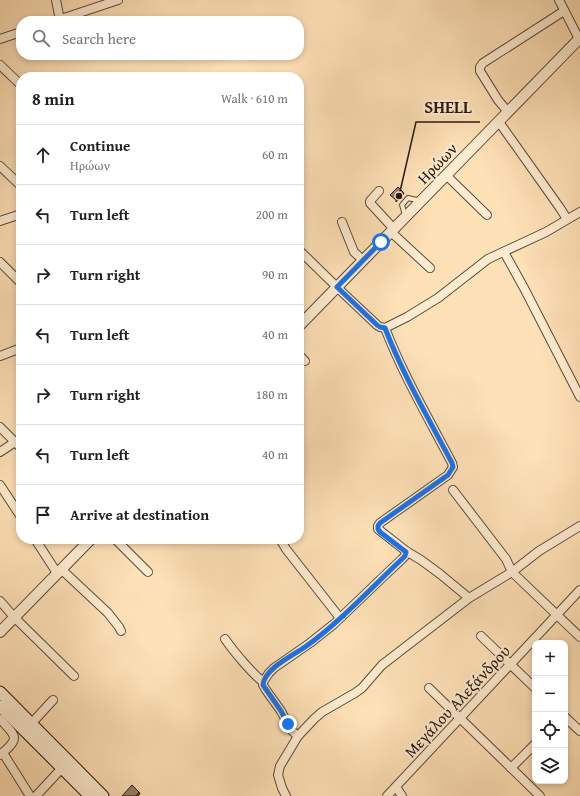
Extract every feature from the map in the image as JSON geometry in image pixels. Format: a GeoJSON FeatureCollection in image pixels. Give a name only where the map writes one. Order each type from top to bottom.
{"type":"FeatureCollection","features":[{"type":"Feature","properties":{"kind":"main road"},"geometry":{"type":"LineString","coordinates":[[0,692],[103,796]]}},
{"type":"Feature","properties":{"kind":"main road"},"geometry":{"type":"LineString","coordinates":[[0,706],[90,796]]}},
{"type":"Feature","properties":{"kind":"street"},"geometry":{"type":"LineString","coordinates":[[56,0],[58,16]]}},
{"type":"Feature","properties":{"kind":"street"},"geometry":{"type":"LineString","coordinates":[[70,16],[118,0]]}},
{"type":"Feature","properties":{"kind":"street"},"geometry":{"type":"LineString","coordinates":[[559,0],[579,39]]}},
{"type":"Feature","properties":{"kind":"street"},"geometry":{"type":"LineString","coordinates":[[508,112],[498,100],[480,71],[480,67],[483,63],[564,11]]}},
{"type":"Feature","properties":{"kind":"street"},"geometry":{"type":"LineString","coordinates":[[0,39],[16,34]]}},
{"type":"Feature","properties":{"kind":"street","name":"Ηρώων"},"geometry":{"type":"LineString","coordinates":[[304,321],[579,39]]}},
{"type":"Feature","properties":{"kind":"street"},"geometry":{"type":"LineString","coordinates":[[0,65],[16,80]]}},
{"type":"Feature","properties":{"kind":"street"},"geometry":{"type":"LineString","coordinates":[[499,122],[567,219]]}},
{"type":"Feature","properties":{"kind":"street"},"geometry":{"type":"LineString","coordinates":[[0,166],[16,181]]}},
{"type":"Feature","properties":{"kind":"street"},"geometry":{"type":"LineString","coordinates":[[446,175],[487,215]]}},
{"type":"Feature","properties":{"kind":"street"},"geometry":{"type":"LineString","coordinates":[[379,191],[370,201],[371,205],[430,268]]}},
{"type":"Feature","properties":{"kind":"street"},"geometry":{"type":"LineString","coordinates":[[304,255],[377,325],[385,328],[428,304],[488,259],[546,232],[580,212]]}},
{"type":"Feature","properties":{"kind":"street"},"geometry":{"type":"LineString","coordinates":[[0,221],[16,216]]}},
{"type":"Feature","properties":{"kind":"street"},"geometry":{"type":"LineString","coordinates":[[342,222],[354,252],[363,260]]}},
{"type":"Feature","properties":{"kind":"street"},"geometry":{"type":"LineString","coordinates":[[504,252],[580,397]]}},
{"type":"Feature","properties":{"kind":"street"},"geometry":{"type":"LineString","coordinates":[[0,262],[16,278]]}},
{"type":"Feature","properties":{"kind":"street"},"geometry":{"type":"LineString","coordinates":[[385,328],[394,351],[413,390],[453,467],[448,475],[380,523],[378,529],[406,552],[421,560],[440,574],[469,598]]}},
{"type":"Feature","properties":{"kind":"street"},"geometry":{"type":"LineString","coordinates":[[0,356],[16,350]]}},
{"type":"Feature","properties":{"kind":"street"},"geometry":{"type":"LineString","coordinates":[[0,427],[16,443]]}},
{"type":"Feature","properties":{"kind":"street"},"geometry":{"type":"LineString","coordinates":[[0,452],[16,446]]}},
{"type":"Feature","properties":{"kind":"street"},"geometry":{"type":"LineString","coordinates":[[0,485],[16,509]]}},
{"type":"Feature","properties":{"kind":"street"},"geometry":{"type":"LineString","coordinates":[[453,490],[506,559],[512,572],[580,637]]}},
{"type":"Feature","properties":{"kind":"street"},"geometry":{"type":"LineString","coordinates":[[286,796],[278,775],[280,766],[298,736],[306,726],[322,712],[362,688],[382,664],[469,598],[512,572],[539,551],[580,526]]}},
{"type":"Feature","properties":{"kind":"street"},"geometry":{"type":"LineString","coordinates":[[39,544],[59,571],[108,613],[121,631]]}},
{"type":"Feature","properties":{"kind":"street"},"geometry":{"type":"LineString","coordinates":[[0,632],[86,544]]}},
{"type":"Feature","properties":{"kind":"street"},"geometry":{"type":"LineString","coordinates":[[120,544],[148,572]]}},
{"type":"Feature","properties":{"kind":"street"},"geometry":{"type":"LineString","coordinates":[[283,544],[340,618]]}},
{"type":"Feature","properties":{"kind":"street"},"geometry":{"type":"LineString","coordinates":[[263,682],[274,668],[334,624],[405,556],[406,552]]}},
{"type":"Feature","properties":{"kind":"street","name":"Μεγάλου Αλεξάνδρου"},"geometry":{"type":"LineString","coordinates":[[387,796],[580,590]]}},
{"type":"Feature","properties":{"kind":"street"},"geometry":{"type":"LineString","coordinates":[[0,601],[14,617],[74,676]]}},
{"type":"Feature","properties":{"kind":"street"},"geometry":{"type":"LineString","coordinates":[[481,636],[532,685]]}},
{"type":"Feature","properties":{"kind":"street"},"geometry":{"type":"LineString","coordinates":[[224,639],[263,682],[263,685],[281,711],[291,730],[298,736]]}},
{"type":"Feature","properties":{"kind":"street"},"geometry":{"type":"LineString","coordinates":[[429,688],[540,796]]}},
{"type":"Feature","properties":{"kind":"street"},"geometry":{"type":"LineString","coordinates":[[31,724],[53,700]]}},
{"type":"Feature","properties":{"kind":"street"},"geometry":{"type":"LineString","coordinates":[[0,719],[14,734],[13,743],[1,754],[30,796]]}},
{"type":"Feature","properties":{"kind":"street"},"geometry":{"type":"LineString","coordinates":[[568,720],[580,731]]}},
{"type":"Feature","properties":{"kind":"street"},"geometry":{"type":"LineString","coordinates":[[511,768],[532,747]]}},
{"type":"Feature","properties":{"kind":"street"},"geometry":{"type":"LineString","coordinates":[[36,796],[62,768]]}},
{"type":"Feature","properties":{"kind":"street"},"geometry":{"type":"LineString","coordinates":[[396,787],[402,796]]}},
{"type":"Feature","properties":{"kind":"building"},"geometry":{"type":"Polygon","coordinates":[[[398,187],[403,192],[396,200],[390,195],[398,187]]]}},
{"type":"Feature","properties":{"kind":"building"},"geometry":{"type":"Polygon","coordinates":[[[132,785],[139,792],[136,796],[122,796],[132,785]]]}},
{"type":"Feature","properties":{"kind":"place","name":"SHELL"},"geometry":{"type":"Point","coordinates":[399,196]}},
{"type":"Feature","properties":{"kind":"route"},"geometry":{"type":"LineString","coordinates":[[288,724],[277,704],[263,685],[263,682],[274,668],[300,651],[334,624],[405,556],[406,552],[380,532],[378,526],[380,523],[448,475],[453,467],[413,390],[394,351],[385,328],[377,325],[337,287],[381,242]]}}]}
